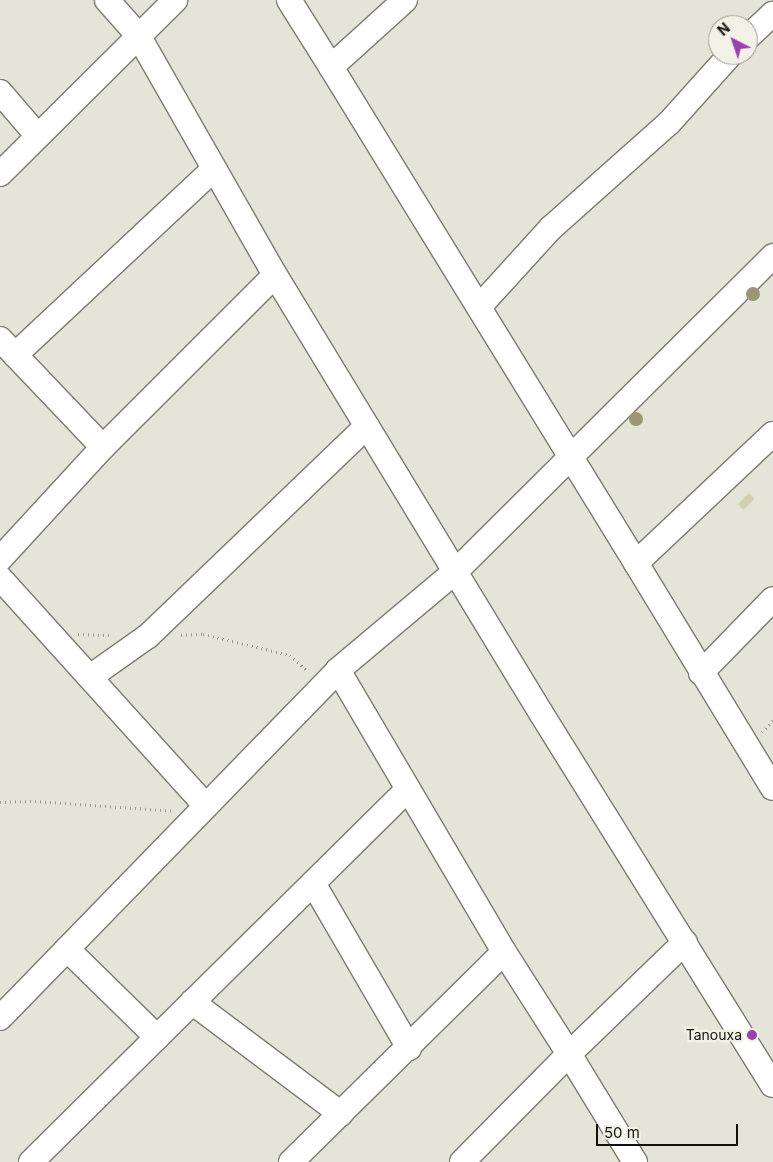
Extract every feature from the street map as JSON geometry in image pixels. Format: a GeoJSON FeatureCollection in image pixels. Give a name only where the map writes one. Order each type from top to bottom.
{"type":"FeatureCollection","features":[{"type":"Feature","properties":{"kind":"street"},"geometry":{"type":"LineString","coordinates":[[107,0],[138,35],[275,275],[773,1085]]}},
{"type":"Feature","properties":{"kind":"street"},"geometry":{"type":"LineString","coordinates":[[0,174],[37,135],[175,0]]}},
{"type":"Feature","properties":{"kind":"street"},"geometry":{"type":"LineString","coordinates":[[289,0],[572,454],[701,673],[773,788]]}},
{"type":"Feature","properties":{"kind":"street"},"geometry":{"type":"LineString","coordinates":[[331,67],[405,0]]}},
{"type":"Feature","properties":{"kind":"street"},"geometry":{"type":"LineString","coordinates":[[758,28],[773,14]]}},
{"type":"Feature","properties":{"kind":"street"},"geometry":{"type":"LineString","coordinates":[[479,307],[551,228],[669,123],[721,65]]}},
{"type":"Feature","properties":{"kind":"street"},"geometry":{"type":"LineString","coordinates":[[0,92],[37,135]]}},
{"type":"Feature","properties":{"kind":"street"},"geometry":{"type":"LineString","coordinates":[[102,447],[8,347],[214,168]]}},
{"type":"Feature","properties":{"kind":"street"},"geometry":{"type":"LineString","coordinates":[[0,1018],[338,670],[456,571],[773,256]]}},
{"type":"Feature","properties":{"kind":"street"},"geometry":{"type":"LineString","coordinates":[[0,559],[102,447],[275,275]]}},
{"type":"Feature","properties":{"kind":"street"},"geometry":{"type":"LineString","coordinates":[[90,677],[148,636],[367,426]]}},
{"type":"Feature","properties":{"kind":"street"},"geometry":{"type":"LineString","coordinates":[[636,563],[773,434]]}},
{"type":"Feature","properties":{"kind":"street"},"geometry":{"type":"LineString","coordinates":[[0,578],[90,677],[202,810]]}},
{"type":"Feature","properties":{"kind":"street"},"geometry":{"type":"LineString","coordinates":[[701,673],[773,598]]}},
{"type":"Feature","properties":{"kind":"street"},"geometry":{"type":"LineString","coordinates":[[338,670],[504,952],[635,1162]]}},
{"type":"Feature","properties":{"kind":"street"},"geometry":{"type":"LineString","coordinates":[[31,1162],[408,789]]}},
{"type":"Feature","properties":{"kind":"street"},"geometry":{"type":"LineString","coordinates":[[312,883],[409,1048]]}},
{"type":"Feature","properties":{"kind":"street"},"geometry":{"type":"LineString","coordinates":[[462,1162],[569,1054],[685,942]]}},
{"type":"Feature","properties":{"kind":"street"},"geometry":{"type":"LineString","coordinates":[[67,949],[157,1037]]}},
{"type":"Feature","properties":{"kind":"street"},"geometry":{"type":"LineString","coordinates":[[291,1162],[409,1048],[504,952]]}},
{"type":"Feature","properties":{"kind":"street"},"geometry":{"type":"LineString","coordinates":[[192,1002],[341,1114]]}},
{"type":"Feature","properties":{"kind":"path"},"geometry":{"type":"LineString","coordinates":[[0,802],[35,801],[202,810]]}},
{"type":"Feature","properties":{"kind":"building"},"geometry":{"type":"Polygon","coordinates":[[[749,493],[755,499],[743,510],[738,504],[749,493]]]}},
{"type":"Feature","properties":{"kind":"place","name":"Tanouxa"},"geometry":{"type":"Point","coordinates":[752,1035]}}]}
